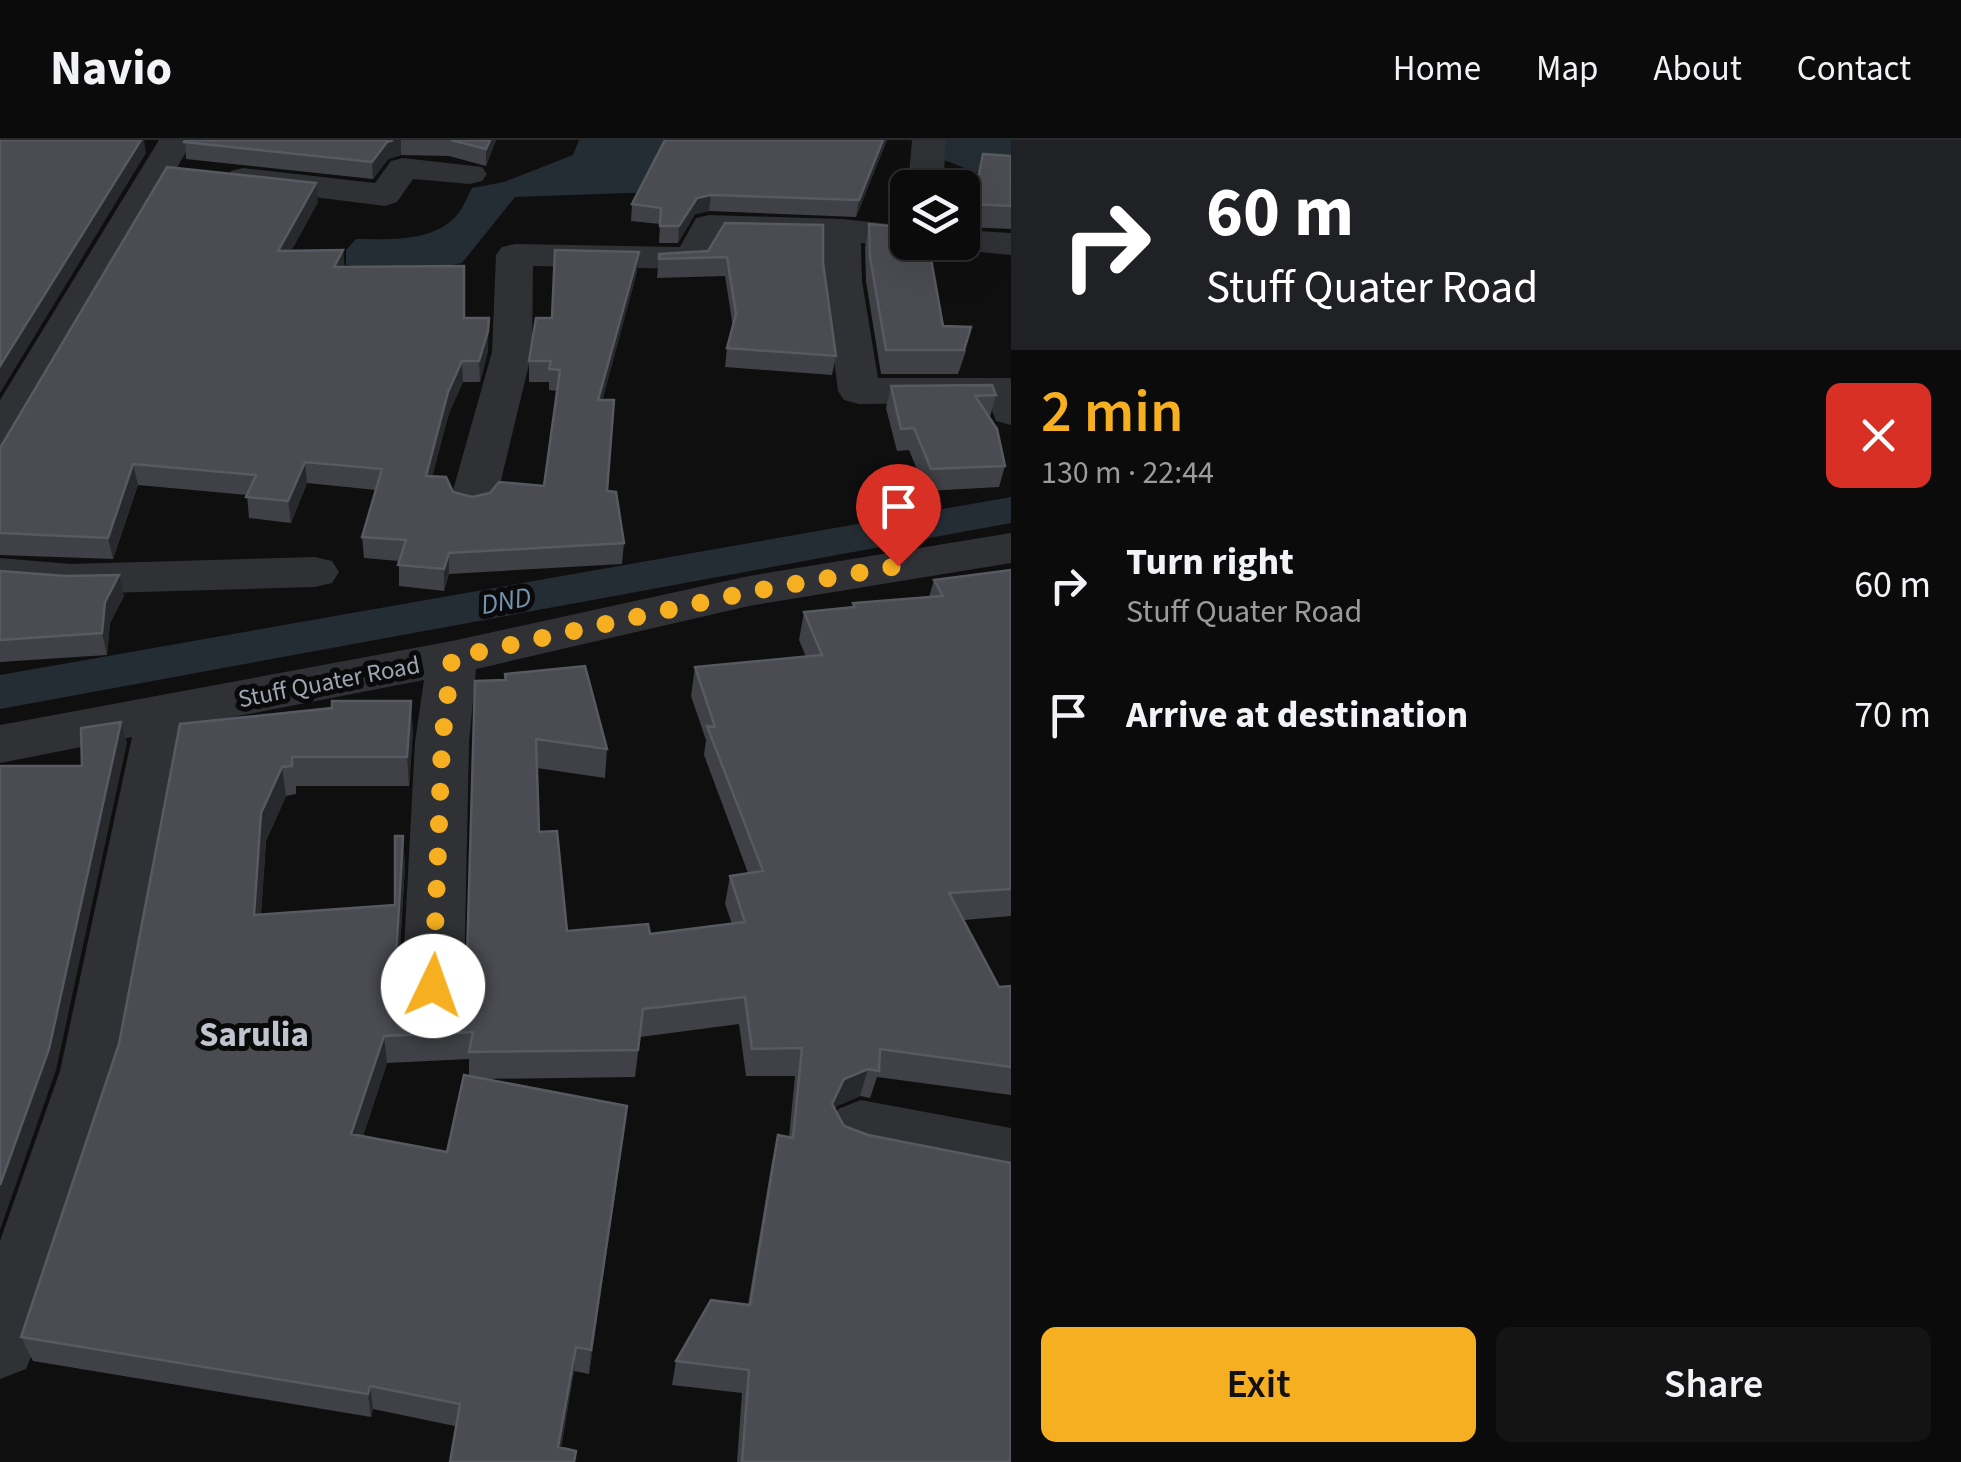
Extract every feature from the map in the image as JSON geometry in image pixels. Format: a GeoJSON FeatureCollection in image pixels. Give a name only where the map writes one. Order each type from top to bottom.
{"type":"FeatureCollection","features":[{"type":"Feature","properties":{"kind":"street"},"geometry":{"type":"LineString","coordinates":[[926,170],[929,140]]}},
{"type":"Feature","properties":{"kind":"street"},"geometry":{"type":"LineString","coordinates":[[0,435],[171,156],[385,195],[404,168],[470,174]]}},
{"type":"Feature","properties":{"kind":"street"},"geometry":{"type":"LineString","coordinates":[[473,501],[512,352],[515,254],[692,258],[709,226],[890,235]]}},
{"type":"Feature","properties":{"kind":"street"},"geometry":{"type":"LineString","coordinates":[[842,230],[842,282],[858,391],[1008,390],[1011,412]]}},
{"type":"Feature","properties":{"kind":"street"},"geometry":{"type":"LineString","coordinates":[[980,242],[1011,244]]}},
{"type":"Feature","properties":{"kind":"street","name":"Stuff Quater Road"},"geometry":{"type":"LineString","coordinates":[[0,744],[452,658],[749,592],[1011,548]]}},
{"type":"Feature","properties":{"kind":"street"},"geometry":{"type":"LineString","coordinates":[[0,573],[71,579],[315,572]]}},
{"type":"Feature","properties":{"kind":"street"},"geometry":{"type":"LineString","coordinates":[[433,986],[442,742],[452,658]]}},
{"type":"Feature","properties":{"kind":"street"},"geometry":{"type":"LineString","coordinates":[[0,1344],[92,1071],[162,714]]}},
{"type":"Feature","properties":{"kind":"street"},"geometry":{"type":"LineString","coordinates":[[860,1129],[1011,1157]]}},
{"type":"Feature","properties":{"kind":"shaded area"},"geometry":{"type":"Polygon","coordinates":[[[579,140],[668,140],[657,192],[515,197],[462,263],[410,273],[346,265],[346,250],[356,239],[409,238],[435,231],[458,213],[472,188],[504,182],[573,155],[579,140]]]}},
{"type":"Feature","properties":{"kind":"shaded area"},"geometry":{"type":"Polygon","coordinates":[[[935,140],[1011,140],[1011,176],[980,173],[944,160],[935,140]]]}},
{"type":"Feature","properties":{"kind":"building"},"geometry":{"type":"Polygon","coordinates":[[[0,140],[141,140],[0,366],[0,140]]]}},
{"type":"Feature","properties":{"kind":"building"},"geometry":{"type":"Polygon","coordinates":[[[185,140],[393,140],[372,162],[185,140]]]}},
{"type":"Feature","properties":{"kind":"building"},"geometry":{"type":"Polygon","coordinates":[[[451,140],[490,140],[486,149],[451,140]]]}},
{"type":"Feature","properties":{"kind":"building"},"geometry":{"type":"Polygon","coordinates":[[[665,140],[883,140],[859,200],[711,195],[697,198],[679,226],[660,226],[661,208],[632,204],[665,140]]]}},
{"type":"Feature","properties":{"kind":"building"},"geometry":{"type":"Polygon","coordinates":[[[983,154],[1011,156],[1011,206],[980,204],[983,154]]]}},
{"type":"Feature","properties":{"kind":"building"},"geometry":{"type":"Polygon","coordinates":[[[167,167],[316,183],[278,251],[343,250],[334,267],[464,266],[464,318],[489,318],[488,331],[479,361],[462,361],[448,392],[426,476],[446,477],[453,492],[472,497],[490,493],[499,482],[544,486],[560,370],[549,369],[551,361],[529,361],[536,318],[552,318],[555,250],[639,252],[598,400],[614,400],[607,491],[616,492],[624,543],[449,553],[444,569],[398,565],[406,540],[362,537],[382,469],[305,462],[288,501],[246,497],[256,475],[133,464],[108,538],[0,533],[0,448],[167,167]]]}},
{"type":"Feature","properties":{"kind":"building"},"geometry":{"type":"Polygon","coordinates":[[[725,223],[823,225],[823,263],[836,356],[727,348],[736,314],[727,257],[659,259],[659,254],[708,251],[725,223]]]}},
{"type":"Feature","properties":{"kind":"building"},"geometry":{"type":"Polygon","coordinates":[[[869,224],[890,226],[890,260],[931,260],[943,326],[971,327],[964,350],[886,350],[870,257],[869,224]]]}},
{"type":"Feature","properties":{"kind":"building"},"geometry":{"type":"Polygon","coordinates":[[[992,385],[996,395],[975,396],[997,429],[1005,466],[931,469],[914,428],[901,429],[891,386],[992,385]]]}},
{"type":"Feature","properties":{"kind":"building"},"geometry":{"type":"Polygon","coordinates":[[[1011,570],[1011,889],[949,893],[999,987],[1011,986],[1011,1067],[880,1049],[879,1071],[868,1069],[844,1079],[832,1104],[844,1126],[868,1135],[1011,1163],[1011,1462],[742,1462],[749,1370],[676,1361],[711,1300],[750,1305],[778,1135],[793,1138],[802,1048],[752,1049],[745,997],[643,1009],[638,1050],[469,1052],[473,1032],[384,1036],[351,1134],[447,1152],[464,1075],[627,1106],[591,1350],[576,1347],[558,1447],[576,1451],[574,1462],[450,1462],[460,1404],[370,1386],[368,1394],[21,1337],[119,1044],[180,724],[332,708],[332,701],[411,701],[407,757],[292,757],[292,766],[282,767],[261,813],[254,915],[395,905],[395,836],[403,836],[396,958],[408,980],[433,987],[455,980],[467,958],[475,681],[506,680],[505,674],[585,666],[607,749],[536,739],[539,832],[557,831],[567,931],[648,924],[650,934],[745,922],[730,876],[763,871],[707,726],[715,727],[695,667],[822,655],[804,612],[855,607],[853,603],[943,596],[934,580],[1011,570]]]}},
{"type":"Feature","properties":{"kind":"building"},"geometry":{"type":"Polygon","coordinates":[[[0,571],[119,575],[105,602],[102,633],[0,640],[0,571]]]}},
{"type":"Feature","properties":{"kind":"building"},"geometry":{"type":"Polygon","coordinates":[[[121,722],[49,1049],[0,1185],[0,766],[82,766],[81,728],[121,722]]]}},
{"type":"Feature","properties":{"kind":"waterway","name":"DND"},"geometry":{"type":"LineString","coordinates":[[0,692],[1011,510]]}},
{"type":"Feature","properties":{"kind":"district","name":"Sarulia"},"geometry":{"type":"Point","coordinates":[254,1035]}},
{"type":"Feature","properties":{"kind":"route"},"geometry":{"type":"LineString","coordinates":[[433,986],[442,742],[452,658],[749,592],[898,566]]}}]}
